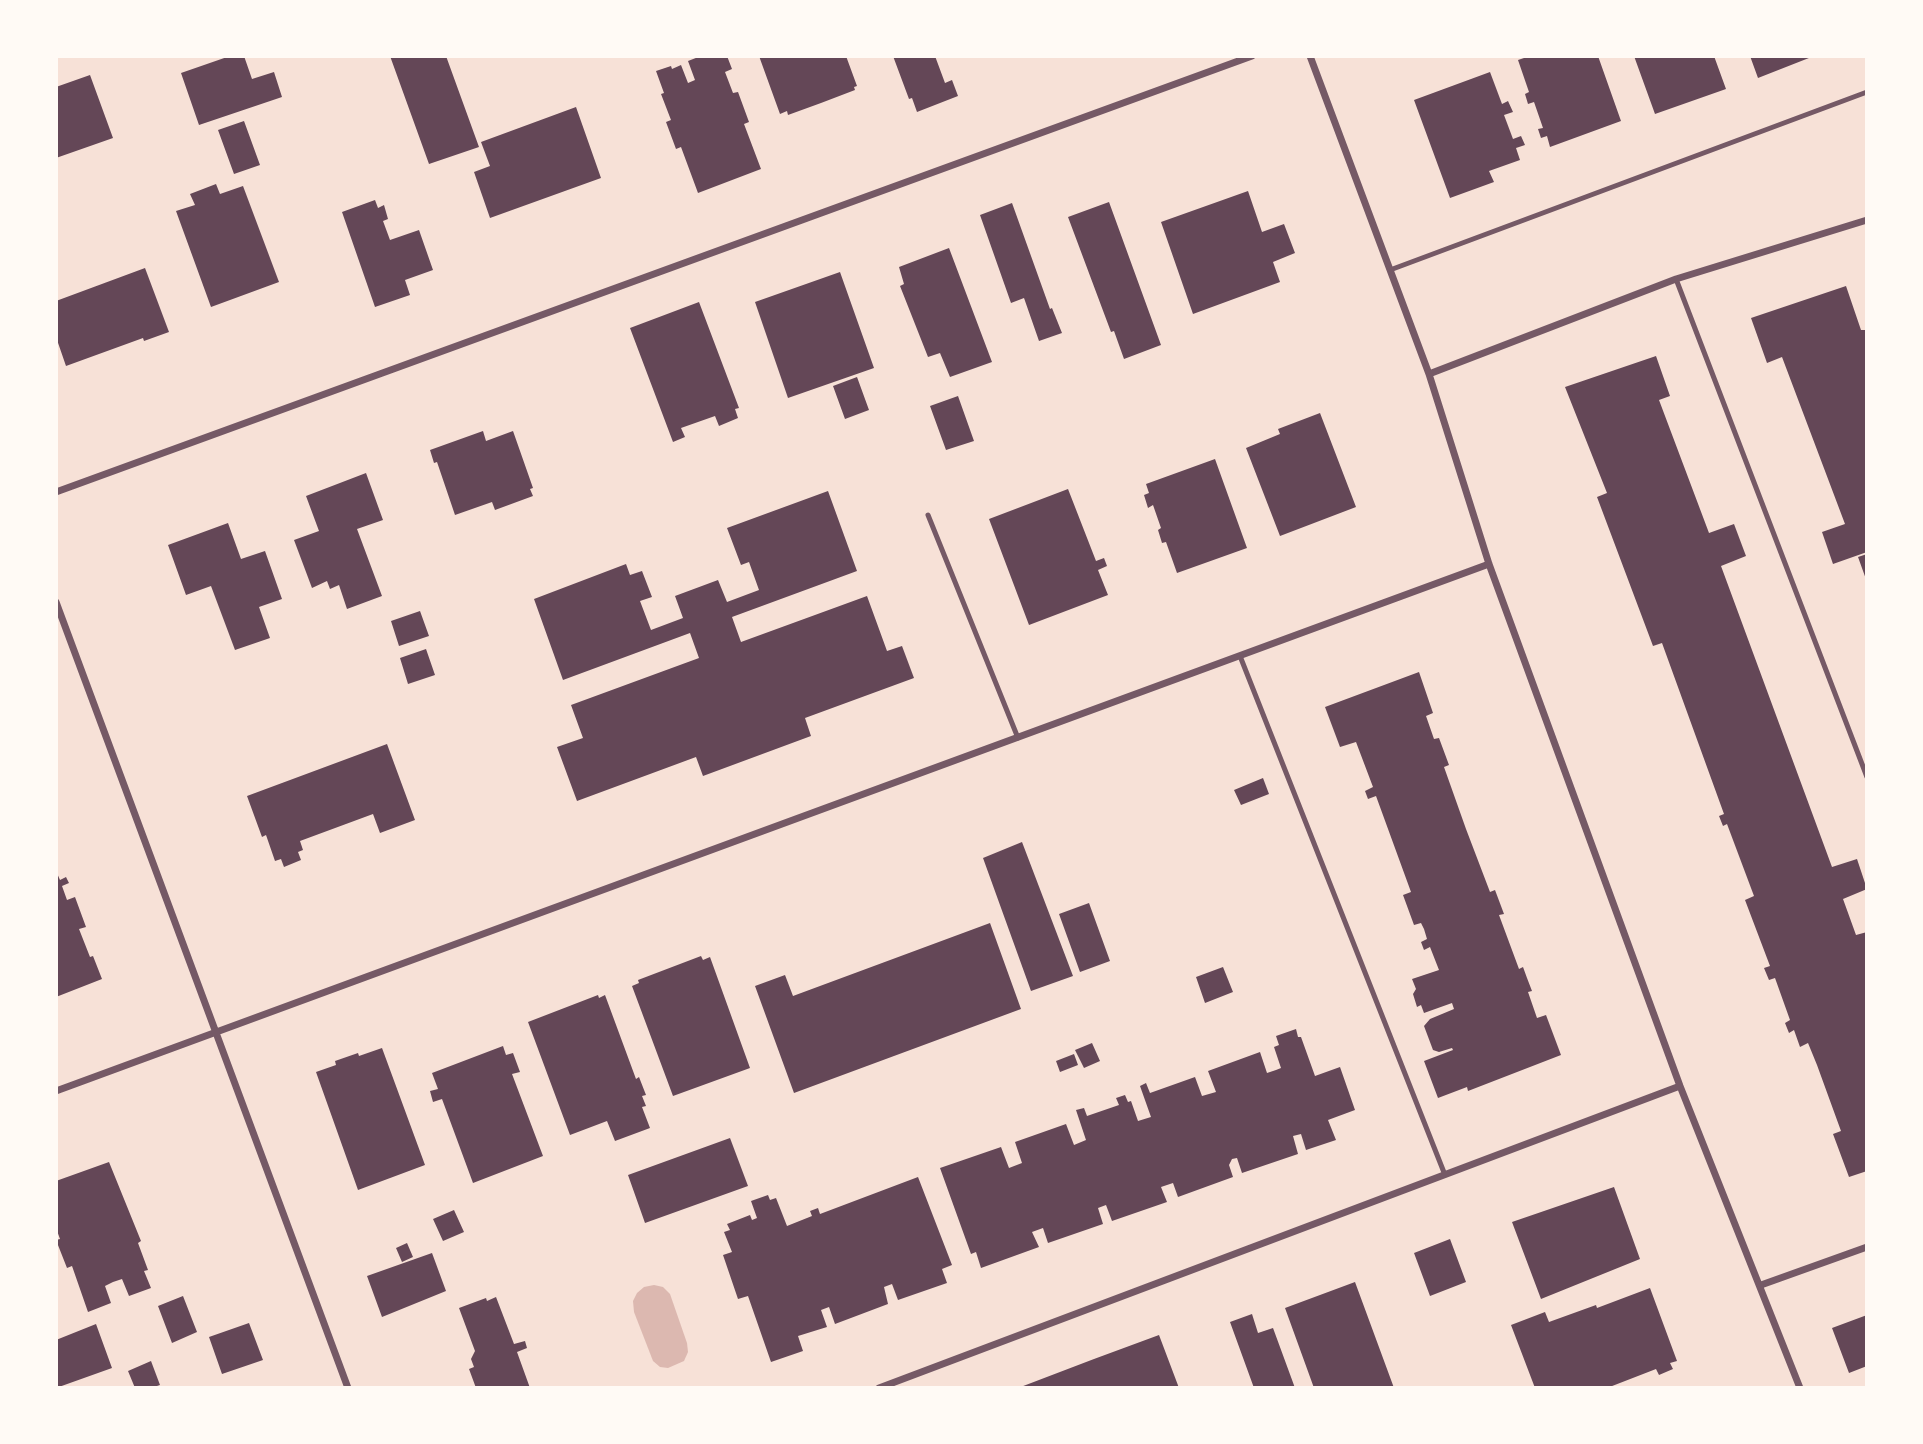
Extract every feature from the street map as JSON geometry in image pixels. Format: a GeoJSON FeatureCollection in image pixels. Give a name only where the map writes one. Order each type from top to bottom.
{"type":"FeatureCollection","features":[{"type":"Feature","properties":{"kind":"street"},"geometry":{"type":"LineString","coordinates":[[56,492],[1252,56]]}},
{"type":"Feature","properties":{"kind":"street"},"geometry":{"type":"LineString","coordinates":[[1310,56],[1429,374],[1489,564],[1680,1086],[1800,1388]]}},
{"type":"Feature","properties":{"kind":"street"},"geometry":{"type":"LineString","coordinates":[[1429,374],[1676,279],[1867,220]]}},
{"type":"Feature","properties":{"kind":"street"},"geometry":{"type":"LineString","coordinates":[[56,1091],[1489,564]]}},
{"type":"Feature","properties":{"kind":"street"},"geometry":{"type":"LineString","coordinates":[[56,602],[348,1388]]}},
{"type":"Feature","properties":{"kind":"street"},"geometry":{"type":"LineString","coordinates":[[879,1388],[1680,1086]]}},
{"type":"Feature","properties":{"kind":"street"},"geometry":{"type":"LineString","coordinates":[[1761,1285],[1867,1247]]}},
{"type":"Feature","properties":{"kind":"lane"},"geometry":{"type":"LineString","coordinates":[[1390,270],[1867,92]]}},
{"type":"Feature","properties":{"kind":"lane"},"geometry":{"type":"LineString","coordinates":[[1676,279],[1867,777]]}},
{"type":"Feature","properties":{"kind":"lane"},"geometry":{"type":"LineString","coordinates":[[928,515],[1018,738]]}},
{"type":"Feature","properties":{"kind":"lane"},"geometry":{"type":"LineString","coordinates":[[1240,656],[1445,1175]]}},
{"type":"Feature","properties":{"kind":"shaded area"},"geometry":{"type":"Polygon","coordinates":[[[644,1287],[663,1287],[670,1294],[687,1343],[688,1352],[684,1361],[668,1368],[660,1367],[653,1361],[634,1312],[633,1301],[637,1293],[644,1287]]]}},
{"type":"Feature","properties":{"kind":"building"},"geometry":{"type":"Polygon","coordinates":[[[230,56],[244,56],[252,79],[274,72],[282,97],[199,125],[181,73],[230,56]]]}},
{"type":"Feature","properties":{"kind":"building"},"geometry":{"type":"Polygon","coordinates":[[[390,56],[446,56],[479,147],[429,164],[390,56]]]}},
{"type":"Feature","properties":{"kind":"building"},"geometry":{"type":"Polygon","coordinates":[[[701,56],[727,56],[732,69],[725,72],[733,93],[738,92],[749,122],[744,124],[761,169],[698,193],[681,147],[676,149],[666,122],[671,120],[656,71],[681,65],[688,83],[695,80],[688,61],[701,56]]]}},
{"type":"Feature","properties":{"kind":"building"},"geometry":{"type":"Polygon","coordinates":[[[759,56],[846,56],[857,86],[854,87],[855,90],[788,115],[787,111],[780,114],[759,56]]]}},
{"type":"Feature","properties":{"kind":"building"},"geometry":{"type":"Polygon","coordinates":[[[893,56],[935,56],[945,83],[952,80],[958,96],[917,112],[912,98],[909,99],[893,56]]]}},
{"type":"Feature","properties":{"kind":"building"},"geometry":{"type":"Polygon","coordinates":[[[1530,56],[1598,56],[1621,121],[1550,147],[1547,136],[1541,138],[1538,129],[1543,128],[1534,102],[1528,104],[1525,94],[1529,92],[1518,60],[1530,56]]]}},
{"type":"Feature","properties":{"kind":"building"},"geometry":{"type":"Polygon","coordinates":[[[1634,56],[1714,56],[1726,89],[1655,114],[1634,56]]]}},
{"type":"Feature","properties":{"kind":"building"},"geometry":{"type":"Polygon","coordinates":[[[1750,56],[1814,56],[1758,78],[1750,56]]]}},
{"type":"Feature","properties":{"kind":"building"},"geometry":{"type":"Polygon","coordinates":[[[1490,72],[1502,104],[1508,101],[1513,112],[1504,115],[1513,139],[1521,136],[1525,145],[1516,148],[1520,160],[1489,171],[1494,182],[1450,198],[1414,100],[1490,72]]]}},
{"type":"Feature","properties":{"kind":"building"},"geometry":{"type":"Polygon","coordinates":[[[90,75],[113,138],[56,158],[56,87],[90,75]]]}},
{"type":"Feature","properties":{"kind":"building"},"geometry":{"type":"Polygon","coordinates":[[[576,107],[601,178],[490,218],[474,172],[490,166],[481,142],[576,107]]]}},
{"type":"Feature","properties":{"kind":"building"},"geometry":{"type":"Polygon","coordinates":[[[244,121],[260,165],[234,174],[218,130],[244,121]]]}},
{"type":"Feature","properties":{"kind":"building"},"geometry":{"type":"Polygon","coordinates":[[[216,184],[220,194],[243,186],[279,282],[211,307],[176,211],[195,205],[190,194],[216,184]]]}},
{"type":"Feature","properties":{"kind":"building"},"geometry":{"type":"Polygon","coordinates":[[[1248,191],[1262,232],[1284,224],[1295,253],[1273,262],[1280,282],[1193,314],[1161,222],[1248,191]]]}},
{"type":"Feature","properties":{"kind":"building"},"geometry":{"type":"Polygon","coordinates":[[[375,200],[378,208],[384,205],[388,219],[383,221],[390,240],[419,230],[433,270],[405,280],[410,295],[375,307],[342,212],[375,200]]]}},
{"type":"Feature","properties":{"kind":"building"},"geometry":{"type":"Polygon","coordinates":[[[1109,202],[1161,345],[1124,359],[1114,331],[1111,332],[1068,217],[1109,202]]]}},
{"type":"Feature","properties":{"kind":"building"},"geometry":{"type":"Polygon","coordinates":[[[1012,203],[1050,309],[1052,308],[1062,333],[1039,341],[1024,298],[1011,303],[980,215],[1012,203]]]}},
{"type":"Feature","properties":{"kind":"building"},"geometry":{"type":"Polygon","coordinates":[[[949,248],[992,362],[950,377],[940,353],[928,357],[900,286],[904,284],[899,267],[949,248]]]}},
{"type":"Feature","properties":{"kind":"building"},"geometry":{"type":"Polygon","coordinates":[[[145,268],[169,332],[144,341],[143,338],[66,366],[56,337],[56,301],[145,268]]]}},
{"type":"Feature","properties":{"kind":"building"},"geometry":{"type":"Polygon","coordinates":[[[840,272],[874,368],[788,398],[755,302],[840,272]]]}},
{"type":"Feature","properties":{"kind":"building"},"geometry":{"type":"Polygon","coordinates":[[[1846,286],[1861,330],[1867,330],[1867,552],[1833,564],[1822,532],[1845,524],[1782,357],[1767,363],[1751,318],[1846,286]]]}},
{"type":"Feature","properties":{"kind":"building"},"geometry":{"type":"Polygon","coordinates":[[[699,302],[739,408],[735,409],[738,418],[719,426],[715,416],[681,428],[685,437],[673,442],[630,328],[699,302]]]}},
{"type":"Feature","properties":{"kind":"building"},"geometry":{"type":"Polygon","coordinates":[[[1656,356],[1670,396],[1659,400],[1709,533],[1734,524],[1746,556],[1721,566],[1832,867],[1857,859],[1867,889],[1843,899],[1856,935],[1867,932],[1867,1171],[1849,1177],[1833,1134],[1841,1131],[1817,1065],[1808,1043],[1800,1047],[1794,1030],[1789,1033],[1785,1023],[1790,1020],[1775,978],[1769,980],[1764,968],[1770,966],[1745,900],[1754,896],[1727,824],[1723,826],[1719,816],[1724,814],[1662,643],[1653,646],[1597,497],[1607,493],[1565,387],[1656,356]]]}},
{"type":"Feature","properties":{"kind":"building"},"geometry":{"type":"Polygon","coordinates":[[[857,377],[869,410],[845,419],[833,386],[857,377]]]}},
{"type":"Feature","properties":{"kind":"building"},"geometry":{"type":"Polygon","coordinates":[[[958,396],[974,441],[946,450],[930,406],[958,396]]]}},
{"type":"Feature","properties":{"kind":"building"},"geometry":{"type":"Polygon","coordinates":[[[1320,413],[1356,507],[1280,536],[1246,448],[1280,434],[1278,429],[1320,413]]]}},
{"type":"Feature","properties":{"kind":"building"},"geometry":{"type":"Polygon","coordinates":[[[483,431],[486,441],[513,431],[533,488],[530,489],[533,496],[495,510],[492,502],[455,515],[437,462],[434,463],[430,450],[483,431]]]}},
{"type":"Feature","properties":{"kind":"building"},"geometry":{"type":"Polygon","coordinates":[[[1215,459],[1247,548],[1177,573],[1166,542],[1162,543],[1158,530],[1161,528],[1153,505],[1148,508],[1144,495],[1149,493],[1146,484],[1215,459]]]}},
{"type":"Feature","properties":{"kind":"building"},"geometry":{"type":"Polygon","coordinates":[[[366,473],[383,520],[357,529],[382,596],[347,609],[339,585],[330,589],[327,581],[312,588],[294,540],[319,531],[306,496],[366,473]]]}},
{"type":"Feature","properties":{"kind":"building"},"geometry":{"type":"Polygon","coordinates":[[[1068,489],[1096,561],[1104,558],[1107,566],[1098,570],[1108,595],[1029,625],[989,519],[1068,489]]]}},
{"type":"Feature","properties":{"kind":"building"},"geometry":{"type":"Polygon","coordinates":[[[828,491],[857,571],[732,617],[741,642],[867,596],[887,651],[902,646],[914,678],[805,718],[811,736],[703,776],[696,757],[577,801],[557,747],[583,738],[571,705],[699,658],[690,633],[563,680],[534,599],[626,564],[630,575],[642,571],[652,597],[640,601],[651,630],[683,618],[675,596],[718,580],[727,602],[759,590],[749,562],[741,565],[727,528],[828,491]]]}},
{"type":"Feature","properties":{"kind":"building"},"geometry":{"type":"Polygon","coordinates":[[[228,523],[241,559],[265,551],[282,599],[259,607],[270,638],[235,650],[211,586],[186,595],[168,545],[228,523]]]}},
{"type":"Feature","properties":{"kind":"building"},"geometry":{"type":"Polygon","coordinates":[[[1867,554],[1867,582],[1858,557],[1867,554]]]}},
{"type":"Feature","properties":{"kind":"building"},"geometry":{"type":"Polygon","coordinates":[[[420,611],[429,636],[399,646],[391,621],[420,611]]]}},
{"type":"Feature","properties":{"kind":"building"},"geometry":{"type":"Polygon","coordinates":[[[426,649],[435,675],[408,684],[400,658],[426,649]]]}},
{"type":"Feature","properties":{"kind":"building"},"geometry":{"type":"Polygon","coordinates":[[[1419,672],[1433,713],[1426,716],[1434,739],[1439,738],[1449,765],[1444,767],[1466,829],[1490,892],[1495,890],[1504,914],[1499,915],[1519,969],[1523,967],[1532,991],[1528,992],[1537,1018],[1546,1015],[1561,1055],[1468,1091],[1467,1087],[1438,1098],[1424,1061],[1453,1050],[1433,1050],[1424,1026],[1430,1019],[1454,1009],[1452,1003],[1424,1013],[1421,1005],[1417,1007],[1413,994],[1416,989],[1412,979],[1439,970],[1430,947],[1424,950],[1421,942],[1427,939],[1424,929],[1421,923],[1414,925],[1403,895],[1411,892],[1376,796],[1368,799],[1365,791],[1373,787],[1356,742],[1340,747],[1325,707],[1419,672]]]}},
{"type":"Feature","properties":{"kind":"building"},"geometry":{"type":"Polygon","coordinates":[[[387,744],[415,820],[380,833],[373,814],[300,841],[303,850],[298,852],[301,860],[284,867],[281,859],[275,861],[266,835],[262,837],[247,796],[387,744]]]}},
{"type":"Feature","properties":{"kind":"building"},"geometry":{"type":"Polygon","coordinates":[[[1263,778],[1269,794],[1241,805],[1234,790],[1263,778]]]}},
{"type":"Feature","properties":{"kind":"building"},"geometry":{"type":"Polygon","coordinates":[[[1022,842],[1073,976],[1031,991],[983,858],[1022,842]]]}},
{"type":"Feature","properties":{"kind":"building"},"geometry":{"type":"Polygon","coordinates":[[[56,871],[60,880],[66,877],[69,883],[62,886],[67,900],[75,897],[86,927],[79,929],[102,979],[56,997],[56,871]]]}},
{"type":"Feature","properties":{"kind":"building"},"geometry":{"type":"Polygon","coordinates":[[[1089,903],[1110,961],[1080,972],[1059,914],[1089,903]]]}},
{"type":"Feature","properties":{"kind":"building"},"geometry":{"type":"Polygon","coordinates":[[[990,923],[1021,1009],[794,1093],[755,986],[785,975],[793,996],[990,923]]]}},
{"type":"Feature","properties":{"kind":"building"},"geometry":{"type":"Polygon","coordinates":[[[701,956],[703,960],[710,957],[750,1068],[673,1096],[632,986],[639,983],[638,980],[701,956]]]}},
{"type":"Feature","properties":{"kind":"building"},"geometry":{"type":"Polygon","coordinates":[[[1223,967],[1233,992],[1205,1003],[1196,977],[1223,967]]]}},
{"type":"Feature","properties":{"kind":"building"},"geometry":{"type":"Polygon","coordinates":[[[598,995],[599,998],[605,995],[636,1079],[639,1077],[646,1095],[642,1096],[646,1106],[642,1107],[650,1128],[615,1141],[607,1121],[570,1135],[528,1022],[598,995]]]}},
{"type":"Feature","properties":{"kind":"building"},"geometry":{"type":"Polygon","coordinates":[[[1296,1029],[1315,1076],[1340,1067],[1355,1110],[1328,1120],[1336,1140],[1306,1150],[1301,1134],[1293,1136],[1298,1154],[1242,1173],[1237,1158],[1232,1159],[1229,1165],[1233,1177],[1178,1197],[1173,1183],[1161,1187],[1167,1202],[1112,1221],[1106,1205],[1098,1208],[1103,1224],[1048,1243],[1043,1228],[1032,1232],[1039,1247],[981,1268],[976,1252],[971,1254],[940,1168],[1001,1147],[1009,1168],[1022,1163],[1015,1142],[1066,1124],[1074,1145],[1086,1140],[1076,1110],[1084,1108],[1087,1116],[1119,1105],[1116,1098],[1125,1095],[1128,1102],[1131,1101],[1138,1121],[1151,1117],[1140,1086],[1146,1083],[1150,1093],[1195,1077],[1202,1096],[1216,1092],[1208,1071],[1260,1052],[1267,1073],[1276,1070],[1281,1068],[1274,1047],[1279,1045],[1276,1036],[1296,1029]]]}},
{"type":"Feature","properties":{"kind":"building"},"geometry":{"type":"Polygon","coordinates":[[[1092,1043],[1100,1061],[1084,1068],[1075,1050],[1092,1043]]]}},
{"type":"Feature","properties":{"kind":"building"},"geometry":{"type":"Polygon","coordinates":[[[503,1046],[506,1055],[513,1053],[520,1072],[512,1074],[543,1156],[473,1183],[442,1099],[433,1102],[430,1091],[438,1089],[432,1073],[503,1046]]]}},
{"type":"Feature","properties":{"kind":"building"},"geometry":{"type":"Polygon","coordinates":[[[382,1048],[425,1165],[358,1190],[316,1072],[336,1065],[335,1061],[382,1048]]]}},
{"type":"Feature","properties":{"kind":"building"},"geometry":{"type":"Polygon","coordinates":[[[1074,1054],[1078,1065],[1060,1072],[1056,1061],[1074,1054]]]}},
{"type":"Feature","properties":{"kind":"building"},"geometry":{"type":"Polygon","coordinates":[[[730,1138],[748,1186],[645,1223],[628,1175],[730,1138]]]}},
{"type":"Feature","properties":{"kind":"building"},"geometry":{"type":"Polygon","coordinates":[[[109,1162],[141,1241],[138,1243],[148,1270],[144,1271],[151,1288],[129,1296],[122,1279],[113,1282],[105,1286],[111,1303],[88,1312],[72,1266],[67,1268],[56,1240],[60,1239],[56,1228],[56,1181],[109,1162]]]}},
{"type":"Feature","properties":{"kind":"building"},"geometry":{"type":"Polygon","coordinates":[[[918,1177],[952,1265],[942,1269],[947,1283],[898,1300],[892,1284],[884,1287],[888,1304],[835,1324],[829,1307],[821,1310],[827,1327],[798,1336],[803,1351],[771,1362],[748,1296],[738,1299],[723,1255],[732,1252],[724,1232],[730,1230],[727,1224],[750,1215],[752,1220],[757,1218],[751,1201],[768,1195],[770,1200],[776,1198],[787,1226],[812,1216],[810,1211],[818,1208],[820,1214],[918,1177]]]}},
{"type":"Feature","properties":{"kind":"building"},"geometry":{"type":"Polygon","coordinates":[[[1614,1187],[1640,1259],[1541,1299],[1512,1222],[1614,1187]]]}},
{"type":"Feature","properties":{"kind":"building"},"geometry":{"type":"Polygon","coordinates":[[[454,1210],[464,1232],[443,1241],[433,1219],[454,1210]]]}},
{"type":"Feature","properties":{"kind":"building"},"geometry":{"type":"Polygon","coordinates":[[[1450,1239],[1466,1282],[1430,1296],[1414,1253],[1450,1239]]]}},
{"type":"Feature","properties":{"kind":"building"},"geometry":{"type":"Polygon","coordinates":[[[407,1243],[413,1257],[402,1262],[396,1248],[407,1243]]]}},
{"type":"Feature","properties":{"kind":"building"},"geometry":{"type":"Polygon","coordinates":[[[432,1253],[446,1291],[382,1317],[367,1276],[432,1253]]]}},
{"type":"Feature","properties":{"kind":"building"},"geometry":{"type":"Polygon","coordinates":[[[1355,1282],[1394,1388],[1314,1388],[1285,1308],[1355,1282]]]}},
{"type":"Feature","properties":{"kind":"building"},"geometry":{"type":"Polygon","coordinates":[[[1650,1288],[1677,1361],[1670,1363],[1673,1369],[1659,1375],[1656,1369],[1607,1388],[1535,1388],[1511,1325],[1545,1312],[1549,1322],[1650,1288]]]}},
{"type":"Feature","properties":{"kind":"building"},"geometry":{"type":"Polygon","coordinates":[[[183,1296],[197,1332],[172,1343],[158,1306],[183,1296]]]}},
{"type":"Feature","properties":{"kind":"building"},"geometry":{"type":"Polygon","coordinates":[[[496,1297],[514,1344],[525,1341],[527,1348],[517,1352],[530,1388],[476,1388],[469,1369],[474,1367],[471,1359],[475,1351],[459,1308],[496,1297]]]}},
{"type":"Feature","properties":{"kind":"building"},"geometry":{"type":"Polygon","coordinates":[[[1252,1314],[1258,1333],[1273,1328],[1295,1388],[1254,1388],[1230,1322],[1252,1314]]]}},
{"type":"Feature","properties":{"kind":"building"},"geometry":{"type":"Polygon","coordinates":[[[1867,1315],[1867,1366],[1849,1373],[1832,1328],[1867,1315]]]}},
{"type":"Feature","properties":{"kind":"building"},"geometry":{"type":"Polygon","coordinates":[[[249,1323],[263,1360],[222,1374],[209,1337],[249,1323]]]}},
{"type":"Feature","properties":{"kind":"building"},"geometry":{"type":"Polygon","coordinates":[[[96,1324],[112,1368],[56,1388],[56,1340],[96,1324]]]}},
{"type":"Feature","properties":{"kind":"building"},"geometry":{"type":"Polygon","coordinates":[[[1159,1335],[1179,1388],[1018,1388],[1094,1359],[1159,1335]]]}},
{"type":"Feature","properties":{"kind":"building"},"geometry":{"type":"Polygon","coordinates":[[[151,1361],[160,1385],[135,1388],[128,1371],[151,1361]]]}}]}
